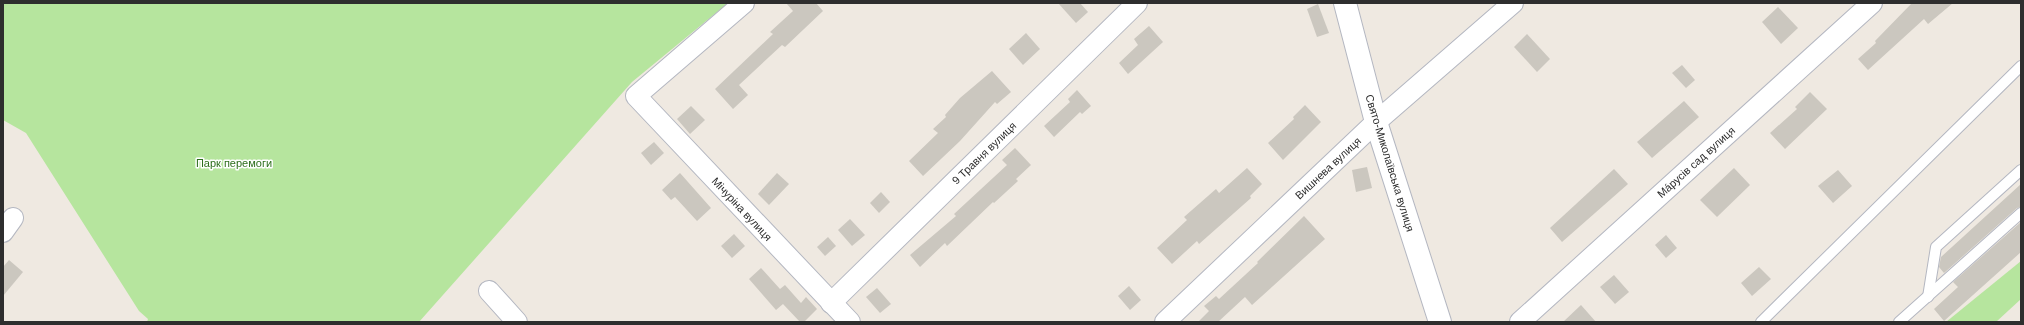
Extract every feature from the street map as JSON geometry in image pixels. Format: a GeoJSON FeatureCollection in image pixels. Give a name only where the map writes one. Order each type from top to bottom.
{"type":"FeatureCollection","features":[{"type":"Feature","properties":{"kind":"street","name":"Мічуріна вулиця"},"geometry":{"type":"LineString","coordinates":[[744,3],[636,96],[850,322]]}},
{"type":"Feature","properties":{"kind":"street","name":"9 Травня вулиця"},"geometry":{"type":"LineString","coordinates":[[831,303],[1137,3]]}},
{"type":"Feature","properties":{"kind":"street","name":"Свято-Миколаївська вулиця"},"geometry":{"type":"LineString","coordinates":[[1345,3],[1376,122],[1440,322]]}},
{"type":"Feature","properties":{"kind":"street","name":"Вишнева вулиця"},"geometry":{"type":"LineString","coordinates":[[1165,322],[1376,122],[1513,3]]}},
{"type":"Feature","properties":{"kind":"street","name":"Мáрусів сад вулиця"},"geometry":{"type":"LineString","coordinates":[[1520,322],[1872,3]]}},
{"type":"Feature","properties":{"kind":"street"},"geometry":{"type":"LineString","coordinates":[[488,290],[517,322]]}},
{"type":"Feature","properties":{"kind":"lane"},"geometry":{"type":"LineString","coordinates":[[1761,322],[2021,66]]}},
{"type":"Feature","properties":{"kind":"lane"},"geometry":{"type":"LineString","coordinates":[[1928,296],[1936,247],[2021,170]]}},
{"type":"Feature","properties":{"kind":"lane"},"geometry":{"type":"LineString","coordinates":[[1899,322],[2021,213]]}},
{"type":"Feature","properties":{"kind":"green space","name":"Парк перемоги"},"geometry":{"type":"Polygon","coordinates":[[[3,3],[728,3],[632,82],[419,322],[147,322],[148,319],[139,311],[26,133],[3,120],[3,3]]]}},
{"type":"Feature","properties":{"kind":"green space"},"geometry":{"type":"Polygon","coordinates":[[[2021,261],[2021,299],[1996,322],[1946,322],[2021,261]]]}},
{"type":"Feature","properties":{"kind":"building"},"geometry":{"type":"Polygon","coordinates":[[[786,3],[816,3],[823,11],[785,47],[782,45],[739,85],[748,95],[733,109],[715,89],[773,34],[770,32],[793,11],[786,3]]]}},
{"type":"Feature","properties":{"kind":"building"},"geometry":{"type":"Polygon","coordinates":[[[1058,3],[1080,3],[1088,12],[1076,23],[1058,3]]]}},
{"type":"Feature","properties":{"kind":"building"},"geometry":{"type":"Polygon","coordinates":[[[1912,3],[1953,3],[1928,24],[1924,19],[1868,70],[1858,59],[1876,43],[1875,41],[1912,3]]]}},
{"type":"Feature","properties":{"kind":"building"},"geometry":{"type":"Polygon","coordinates":[[[1318,4],[1329,33],[1317,37],[1307,9],[1318,4]]]}},
{"type":"Feature","properties":{"kind":"building"},"geometry":{"type":"Polygon","coordinates":[[[1778,7],[1798,28],[1781,44],[1762,22],[1778,7]]]}},
{"type":"Feature","properties":{"kind":"building"},"geometry":{"type":"Polygon","coordinates":[[[1149,26],[1163,42],[1128,74],[1119,63],[1138,45],[1134,39],[1149,26]]]}},
{"type":"Feature","properties":{"kind":"building"},"geometry":{"type":"Polygon","coordinates":[[[1026,33],[1040,49],[1023,65],[1009,49],[1026,33]]]}},
{"type":"Feature","properties":{"kind":"building"},"geometry":{"type":"Polygon","coordinates":[[[1527,34],[1550,59],[1537,72],[1514,47],[1527,34]]]}},
{"type":"Feature","properties":{"kind":"building"},"geometry":{"type":"Polygon","coordinates":[[[1682,65],[1695,80],[1686,88],[1672,73],[1682,65]]]}},
{"type":"Feature","properties":{"kind":"building"},"geometry":{"type":"Polygon","coordinates":[[[992,71],[1011,92],[997,104],[995,102],[960,141],[923,176],[909,161],[938,133],[933,129],[946,117],[945,115],[960,98],[992,71]]]}},
{"type":"Feature","properties":{"kind":"building"},"geometry":{"type":"Polygon","coordinates":[[[1077,90],[1091,106],[1082,114],[1080,112],[1054,137],[1044,126],[1070,102],[1068,99],[1077,90]]]}},
{"type":"Feature","properties":{"kind":"building"},"geometry":{"type":"Polygon","coordinates":[[[1810,92],[1827,109],[1785,149],[1770,133],[1797,109],[1795,107],[1810,92]]]}},
{"type":"Feature","properties":{"kind":"building"},"geometry":{"type":"Polygon","coordinates":[[[1684,101],[1699,117],[1652,158],[1637,142],[1684,101]]]}},
{"type":"Feature","properties":{"kind":"building"},"geometry":{"type":"Polygon","coordinates":[[[1305,105],[1321,122],[1283,160],[1268,143],[1294,119],[1293,117],[1305,105]]]}},
{"type":"Feature","properties":{"kind":"building"},"geometry":{"type":"Polygon","coordinates":[[[691,106],[705,120],[690,134],[677,119],[691,106]]]}},
{"type":"Feature","properties":{"kind":"building"},"geometry":{"type":"Polygon","coordinates":[[[654,142],[664,153],[651,165],[641,153],[654,142]]]}},
{"type":"Feature","properties":{"kind":"building"},"geometry":{"type":"Polygon","coordinates":[[[1015,148],[1031,165],[1016,179],[1018,181],[994,203],[993,202],[947,246],[945,243],[920,267],[910,255],[956,216],[954,214],[1007,165],[1002,160],[1015,148]]]}},
{"type":"Feature","properties":{"kind":"building"},"geometry":{"type":"Polygon","coordinates":[[[1367,167],[1372,188],[1356,192],[1352,170],[1367,167]]]}},
{"type":"Feature","properties":{"kind":"building"},"geometry":{"type":"Polygon","coordinates":[[[1247,168],[1262,184],[1250,196],[1251,198],[1199,244],[1197,241],[1172,264],[1157,248],[1187,220],[1184,217],[1216,189],[1219,193],[1247,168]]]}},
{"type":"Feature","properties":{"kind":"building"},"geometry":{"type":"Polygon","coordinates":[[[1734,168],[1750,185],[1717,217],[1700,200],[1734,168]]]}},
{"type":"Feature","properties":{"kind":"building"},"geometry":{"type":"Polygon","coordinates":[[[1614,169],[1628,184],[1562,242],[1550,228],[1614,169]]]}},
{"type":"Feature","properties":{"kind":"building"},"geometry":{"type":"Polygon","coordinates":[[[1838,170],[1852,186],[1833,203],[1818,186],[1838,170]]]}},
{"type":"Feature","properties":{"kind":"building"},"geometry":{"type":"Polygon","coordinates":[[[680,173],[711,208],[697,221],[675,197],[671,200],[662,190],[680,173]]]}},
{"type":"Feature","properties":{"kind":"building"},"geometry":{"type":"Polygon","coordinates":[[[777,173],[789,184],[769,205],[758,194],[777,173]]]}},
{"type":"Feature","properties":{"kind":"building"},"geometry":{"type":"Polygon","coordinates":[[[2021,184],[2021,207],[2017,208],[1944,273],[1939,267],[1941,257],[2021,184]]]}},
{"type":"Feature","properties":{"kind":"building"},"geometry":{"type":"Polygon","coordinates":[[[881,192],[890,202],[879,213],[870,203],[881,192]]]}},
{"type":"Feature","properties":{"kind":"building"},"geometry":{"type":"Polygon","coordinates":[[[1304,216],[1325,239],[1252,305],[1245,297],[1218,322],[1198,322],[1209,311],[1204,306],[1216,296],[1219,299],[1258,263],[1257,262],[1304,216]]]}},
{"type":"Feature","properties":{"kind":"building"},"geometry":{"type":"Polygon","coordinates":[[[850,219],[865,235],[852,246],[838,230],[850,219]]]}},
{"type":"Feature","properties":{"kind":"building"},"geometry":{"type":"Polygon","coordinates":[[[2021,222],[2021,252],[1944,321],[1934,309],[1958,287],[1953,282],[2021,222]]]}},
{"type":"Feature","properties":{"kind":"building"},"geometry":{"type":"Polygon","coordinates":[[[734,234],[745,246],[732,258],[721,246],[734,234]]]}},
{"type":"Feature","properties":{"kind":"building"},"geometry":{"type":"Polygon","coordinates":[[[1666,235],[1677,248],[1666,258],[1655,245],[1666,235]]]}},
{"type":"Feature","properties":{"kind":"building"},"geometry":{"type":"Polygon","coordinates":[[[828,237],[836,246],[825,256],[817,247],[828,237]]]}},
{"type":"Feature","properties":{"kind":"building"},"geometry":{"type":"Polygon","coordinates":[[[9,260],[23,272],[3,296],[3,267],[9,260]]]}},
{"type":"Feature","properties":{"kind":"building"},"geometry":{"type":"Polygon","coordinates":[[[1759,267],[1771,279],[1752,296],[1741,283],[1759,267]]]}},
{"type":"Feature","properties":{"kind":"building"},"geometry":{"type":"Polygon","coordinates":[[[761,268],[780,289],[785,285],[801,303],[806,297],[817,309],[804,322],[800,322],[783,304],[776,310],[749,279],[761,268]]]}},
{"type":"Feature","properties":{"kind":"building"},"geometry":{"type":"Polygon","coordinates":[[[1614,275],[1629,292],[1615,304],[1600,287],[1614,275]]]}},
{"type":"Feature","properties":{"kind":"building"},"geometry":{"type":"Polygon","coordinates":[[[1129,286],[1141,300],[1130,310],[1118,296],[1129,286]]]}},
{"type":"Feature","properties":{"kind":"building"},"geometry":{"type":"Polygon","coordinates":[[[877,288],[891,304],[880,313],[866,297],[877,288]]]}},
{"type":"Feature","properties":{"kind":"building"},"geometry":{"type":"Polygon","coordinates":[[[1581,305],[1596,322],[1563,322],[1581,305]]]}}]}
